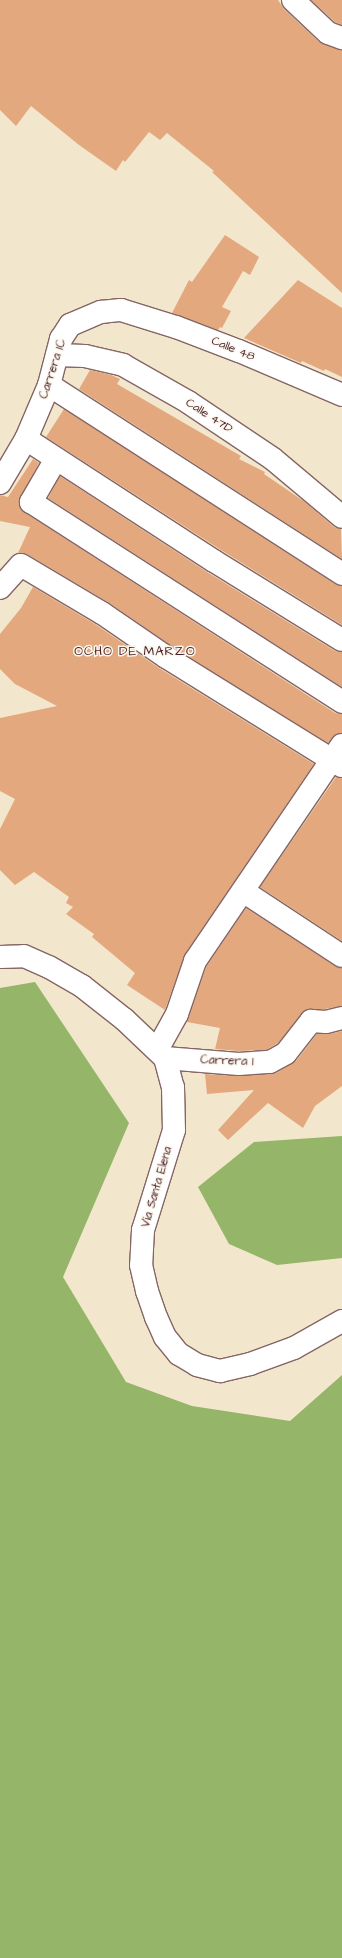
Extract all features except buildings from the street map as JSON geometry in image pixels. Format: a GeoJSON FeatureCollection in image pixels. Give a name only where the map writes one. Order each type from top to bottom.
{"type":"FeatureCollection","features":[{"type":"Feature","properties":{"kind":"street"},"geometry":{"type":"LineString","coordinates":[[293,0],[328,33],[342,38]]}},
{"type":"Feature","properties":{"kind":"street","name":"Carrera 1C"},"geometry":{"type":"LineString","coordinates":[[0,483],[26,439],[49,385],[61,339],[70,325],[101,312],[121,310]]}},
{"type":"Feature","properties":{"kind":"street","name":"Calle 48"},"geometry":{"type":"LineString","coordinates":[[121,310],[176,327],[239,351],[342,395]]}},
{"type":"Feature","properties":{"kind":"street","name":"Calle 47D"},"geometry":{"type":"LineString","coordinates":[[57,355],[84,356],[123,366],[169,391],[273,459],[342,517]]}},
{"type":"Feature","properties":{"kind":"street"},"geometry":{"type":"LineString","coordinates":[[49,385],[342,574]]}},
{"type":"Feature","properties":{"kind":"street"},"geometry":{"type":"LineString","coordinates":[[26,439],[214,561],[342,640]]}},
{"type":"Feature","properties":{"kind":"street"},"geometry":{"type":"LineString","coordinates":[[56,459],[31,502],[342,702]]}},
{"type":"Feature","properties":{"kind":"street"},"geometry":{"type":"LineString","coordinates":[[0,588],[21,565],[102,613],[166,657],[339,757],[242,891],[195,961],[177,1014],[161,1054],[124,1020],[82,986],[49,967],[24,956],[0,958]]}},
{"type":"Feature","properties":{"kind":"street"},"geometry":{"type":"LineString","coordinates":[[242,891],[342,956]]}},
{"type":"Feature","properties":{"kind":"street","name":"Carrera 1"},"geometry":{"type":"LineString","coordinates":[[161,1054],[239,1064],[270,1062],[286,1053],[311,1021],[326,1022],[342,1018]]}},
{"type":"Feature","properties":{"kind":"street","name":"Vía Santa Elena"},"geometry":{"type":"LineString","coordinates":[[161,1054],[173,1088],[174,1130],[143,1230],[141,1265],[147,1291],[165,1337],[179,1354],[197,1365],[220,1372],[250,1364],[294,1348],[342,1321]]}},
{"type":"Feature","properties":{"kind":"green space"},"geometry":{"type":"Polygon","coordinates":[[[35,982],[129,1123],[63,1277],[126,1382],[192,1406],[290,1421],[342,1375],[342,1958],[0,1958],[0,988],[35,982]]]}},
{"type":"Feature","properties":{"kind":"green space"},"geometry":{"type":"Polygon","coordinates":[[[342,1136],[342,1258],[277,1265],[229,1244],[198,1187],[254,1142],[342,1136]]]}},
{"type":"Feature","properties":{"kind":"district","name":"OCHO DE MARZO"},"geometry":{"type":"Point","coordinates":[135,651]}}]}
